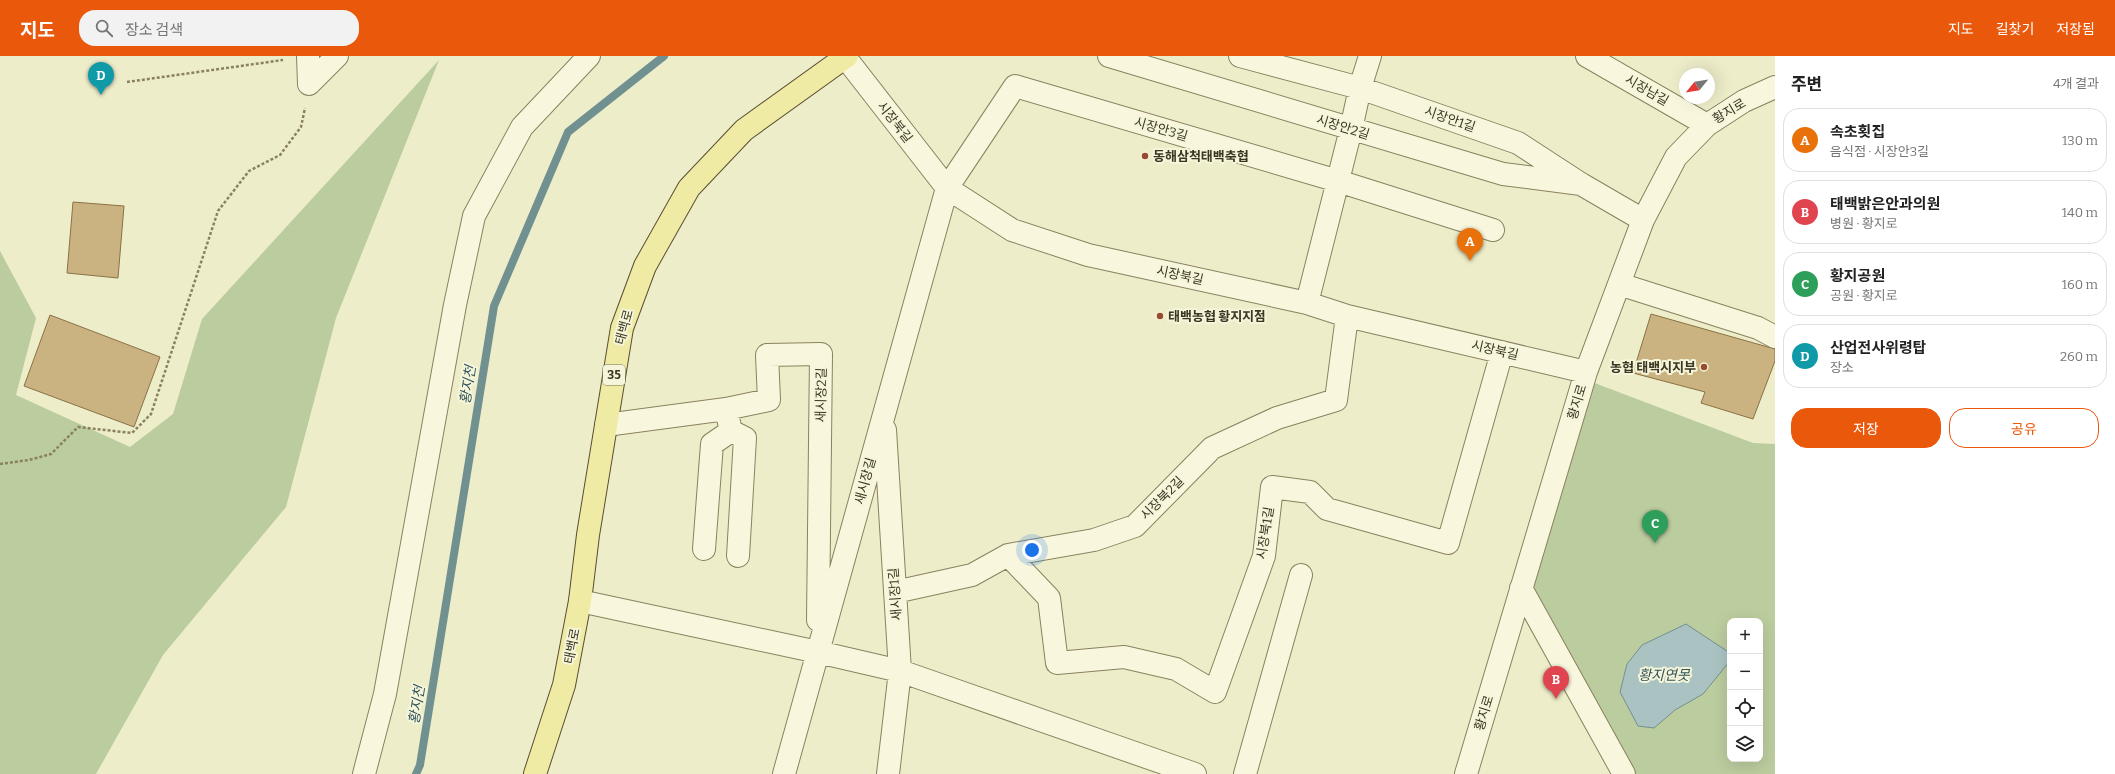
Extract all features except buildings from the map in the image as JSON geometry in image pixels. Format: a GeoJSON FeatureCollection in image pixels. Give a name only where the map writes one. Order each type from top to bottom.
{"type":"FeatureCollection","features":[{"type":"Feature","properties":{"kind":"main road","name":"태백로"},"geometry":{"type":"LineString","coordinates":[[536,774],[564,685],[580,601],[588,535],[622,328],[645,266],[689,188],[744,130],[845,56]]}},
{"type":"Feature","properties":{"kind":"street"},"geometry":{"type":"LineString","coordinates":[[308,56],[309,84]]}},
{"type":"Feature","properties":{"kind":"street"},"geometry":{"type":"LineString","coordinates":[[309,84],[336,56]]}},
{"type":"Feature","properties":{"kind":"street"},"geometry":{"type":"LineString","coordinates":[[364,774],[385,694],[455,305],[474,216],[522,127],[589,56]]}},
{"type":"Feature","properties":{"kind":"street","name":"시장북길"},"geometry":{"type":"LineString","coordinates":[[845,56],[946,188],[1012,230],[1088,255],[1307,303],[1347,316],[1586,372]]}},
{"type":"Feature","properties":{"kind":"street","name":"시장안2길"},"geometry":{"type":"LineString","coordinates":[[1109,56],[1351,130],[1503,174],[1581,184]]}},
{"type":"Feature","properties":{"kind":"street","name":"시장안1길"},"geometry":{"type":"LineString","coordinates":[[1240,56],[1360,88],[1518,143],[1581,184],[1643,220]]}},
{"type":"Feature","properties":{"kind":"street"},"geometry":{"type":"LineString","coordinates":[[1307,303],[1351,130],[1360,88],[1370,56]]}},
{"type":"Feature","properties":{"kind":"street","name":"시장남길"},"geometry":{"type":"LineString","coordinates":[[1587,56],[1707,125]]}},
{"type":"Feature","properties":{"kind":"street","name":"시장안3길"},"geometry":{"type":"LineString","coordinates":[[946,188],[1015,86],[1338,181],[1493,230]]}},
{"type":"Feature","properties":{"kind":"street","name":"황지로"},"geometry":{"type":"LineString","coordinates":[[1466,774],[1586,372],[1643,220],[1676,157],[1707,125],[1744,102],[1775,87]]}},
{"type":"Feature","properties":{"kind":"street","name":"새시장길"},"geometry":{"type":"LineString","coordinates":[[784,774],[946,188]]}},
{"type":"Feature","properties":{"kind":"street"},"geometry":{"type":"LineString","coordinates":[[1619,284],[1758,328],[1775,337]]}},
{"type":"Feature","properties":{"kind":"street","name":"시장북2길"},"geometry":{"type":"LineString","coordinates":[[895,592],[972,575],[1008,555],[1094,540],[1135,526],[1212,448],[1278,418],[1336,400],[1347,316]]}},
{"type":"Feature","properties":{"kind":"street","name":"시장북1길"},"geometry":{"type":"LineString","coordinates":[[1008,555],[1049,598],[1057,663],[1124,657],[1176,669],[1215,692],[1264,556],[1272,487],[1310,492],[1327,509],[1448,543],[1502,352]]}},
{"type":"Feature","properties":{"kind":"street","name":"새시장2길"},"geometry":{"type":"LineString","coordinates":[[606,425],[726,409],[769,400],[767,355],[821,354],[818,652]]}},
{"type":"Feature","properties":{"kind":"street"},"geometry":{"type":"LineString","coordinates":[[726,409],[731,431]]}},
{"type":"Feature","properties":{"kind":"street","name":"새시장1길"},"geometry":{"type":"LineString","coordinates":[[884,413],[900,672],[888,774]]}},
{"type":"Feature","properties":{"kind":"street"},"geometry":{"type":"LineString","coordinates":[[704,549],[712,444],[731,431]]}},
{"type":"Feature","properties":{"kind":"street"},"geometry":{"type":"LineString","coordinates":[[731,431],[745,438],[738,556]]}},
{"type":"Feature","properties":{"kind":"street"},"geometry":{"type":"LineString","coordinates":[[1245,774],[1301,575]]}},
{"type":"Feature","properties":{"kind":"street"},"geometry":{"type":"LineString","coordinates":[[1521,588],[1624,774]]}},
{"type":"Feature","properties":{"kind":"street"},"geometry":{"type":"LineString","coordinates":[[580,601],[818,652],[900,672],[1195,774]]}},
{"type":"Feature","properties":{"kind":"path"},"geometry":{"type":"LineString","coordinates":[[126,82],[308,56]]}},
{"type":"Feature","properties":{"kind":"path"},"geometry":{"type":"LineString","coordinates":[[0,464],[29,460],[51,454],[78,427],[132,433],[151,414],[218,211],[249,171],[280,155],[301,127],[309,84]]}},
{"type":"Feature","properties":{"kind":"green space"},"geometry":{"type":"Polygon","coordinates":[[[439,60],[336,318],[286,507],[163,655],[96,774],[0,774],[0,251],[36,318],[16,395],[130,447],[173,414],[202,319],[439,60]]]}},
{"type":"Feature","properties":{"kind":"green space"},"geometry":{"type":"Polygon","coordinates":[[[1584,379],[1753,443],[1775,444],[1775,774],[1629,774],[1521,588],[1584,379]]]}},
{"type":"Feature","properties":{"kind":"water","name":"황지연못"},"geometry":{"type":"Polygon","coordinates":[[[1686,624],[1727,651],[1727,665],[1703,694],[1675,710],[1654,728],[1638,726],[1620,692],[1627,664],[1642,645],[1686,624]]]}},
{"type":"Feature","properties":{"kind":"waterway","name":"황지천"},"geometry":{"type":"LineString","coordinates":[[416,774],[420,765],[494,306],[568,132],[664,56]]}},
{"type":"Feature","properties":{"kind":"place","name":"산업전사위령탑"},"geometry":{"type":"Point","coordinates":[101,95]}},
{"type":"Feature","properties":{"kind":"place","name":"동해삼척태백축협"},"geometry":{"type":"Point","coordinates":[1145,156]}},
{"type":"Feature","properties":{"kind":"place","name":"속초횟집"},"geometry":{"type":"Point","coordinates":[1470,261]}},
{"type":"Feature","properties":{"kind":"place","name":"태백농협 황지지점"},"geometry":{"type":"Point","coordinates":[1160,316]}},
{"type":"Feature","properties":{"kind":"place","name":"농협 태백시지부"},"geometry":{"type":"Point","coordinates":[1704,367]}},
{"type":"Feature","properties":{"kind":"place","name":"황지공원"},"geometry":{"type":"Point","coordinates":[1655,543]}},
{"type":"Feature","properties":{"kind":"place","name":"태백밝은안과의원"},"geometry":{"type":"Point","coordinates":[1556,699]}}]}
